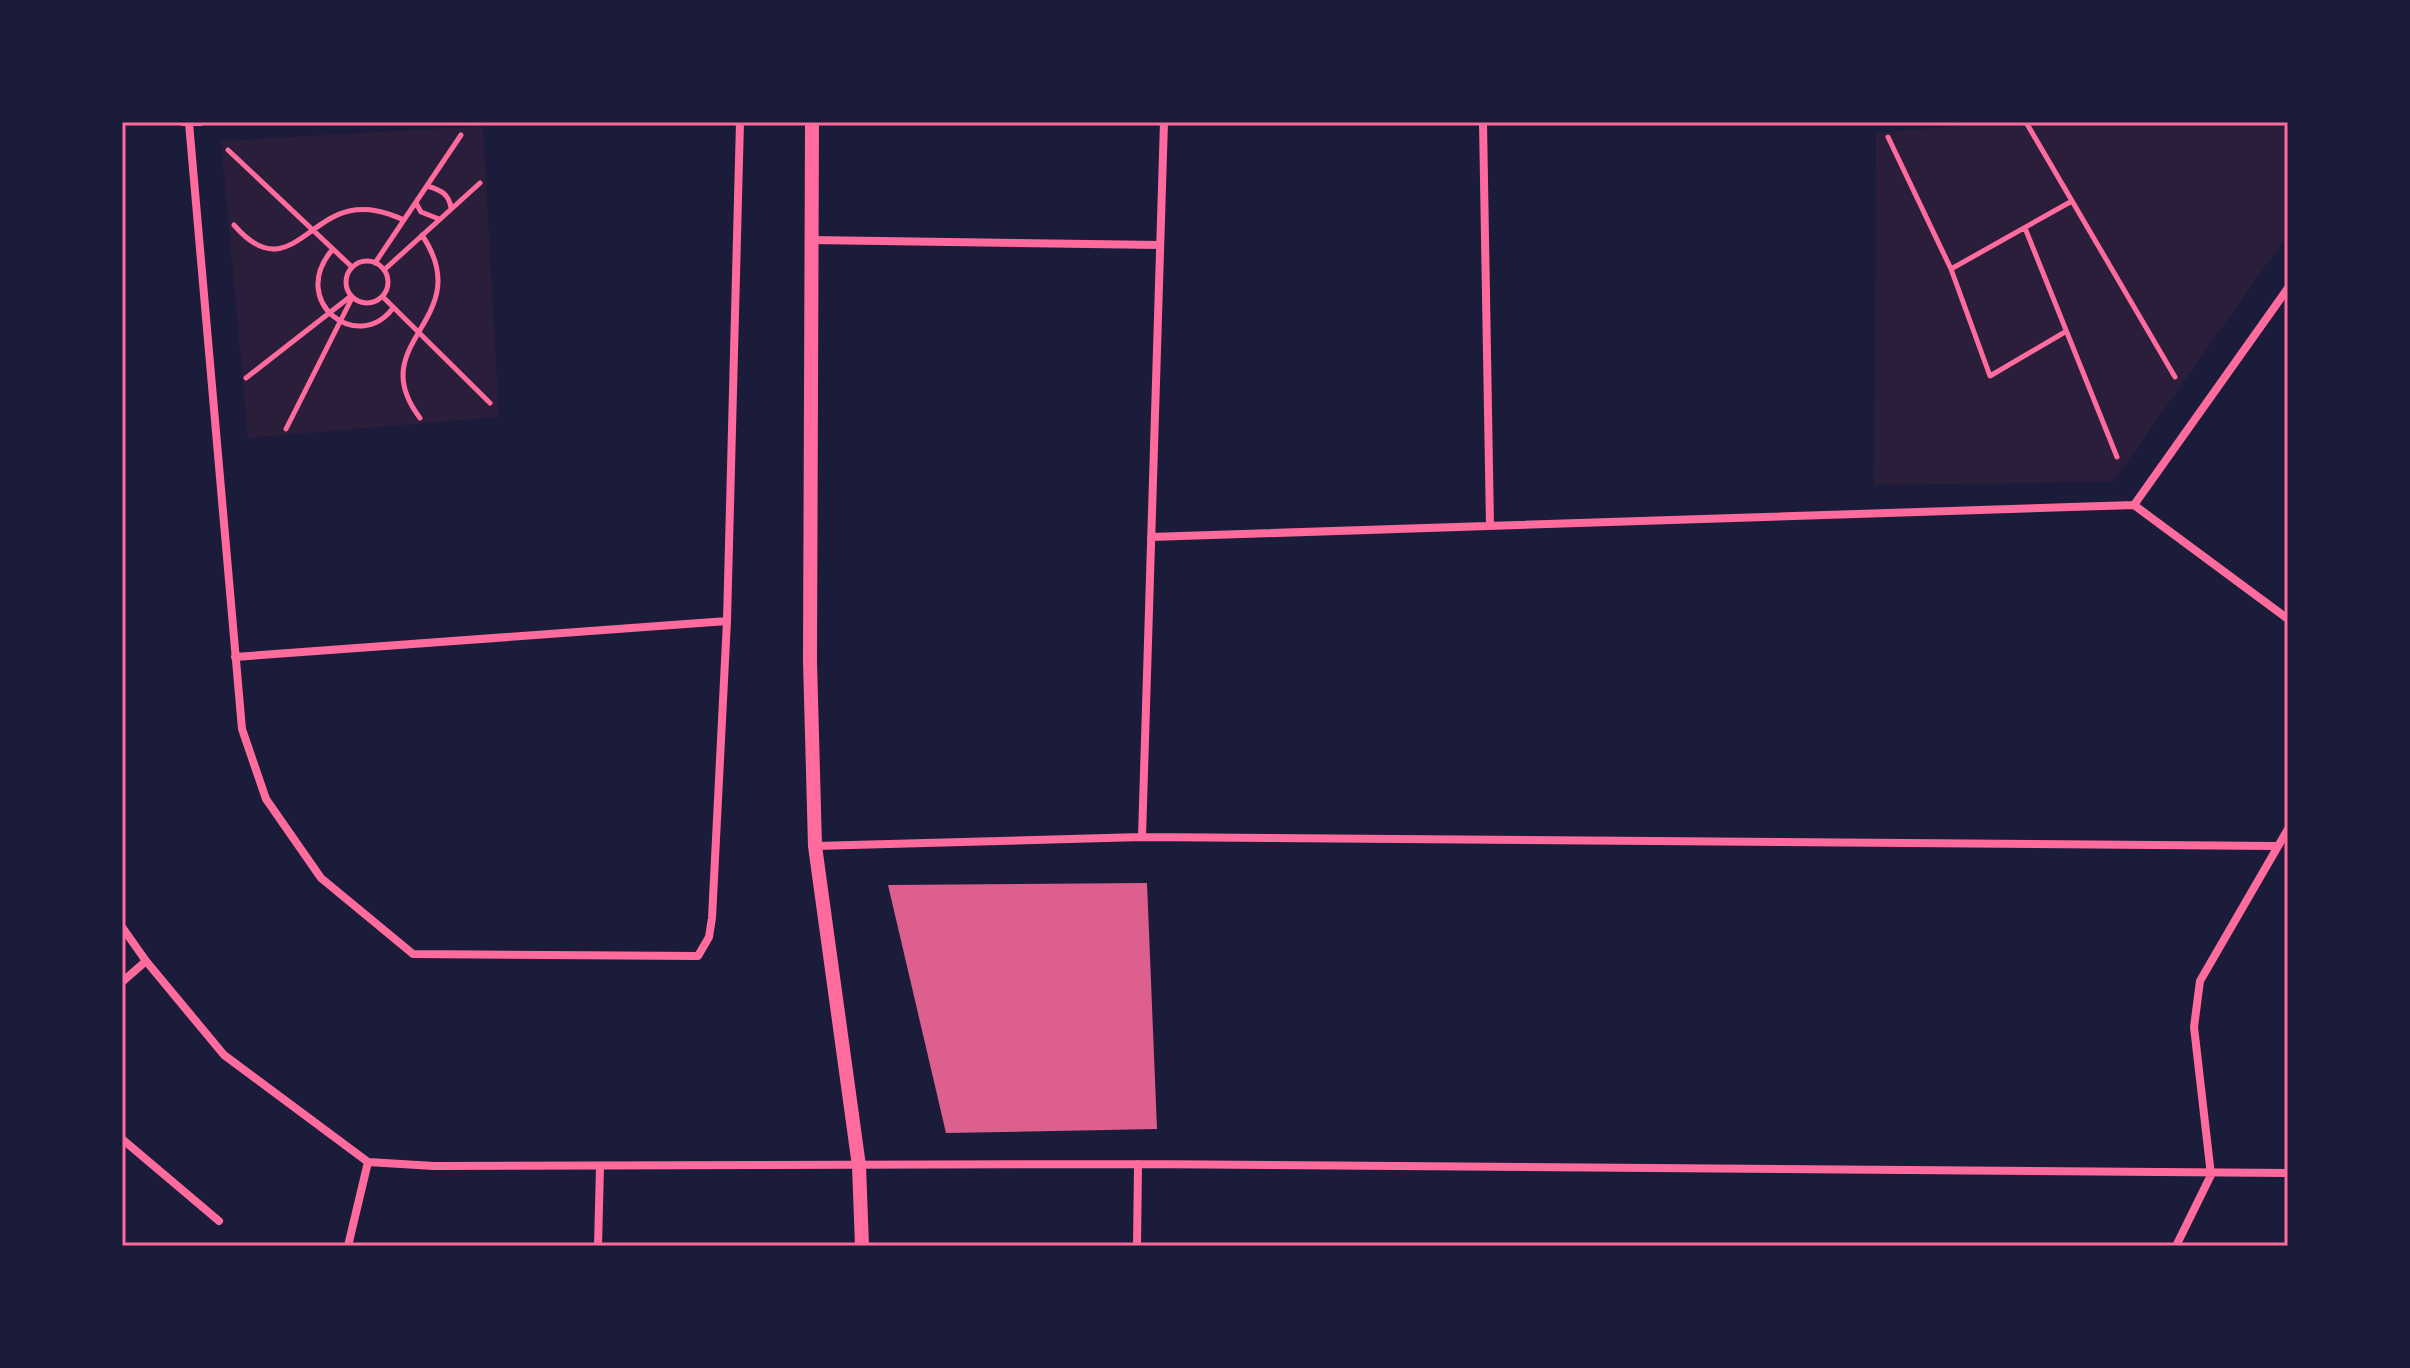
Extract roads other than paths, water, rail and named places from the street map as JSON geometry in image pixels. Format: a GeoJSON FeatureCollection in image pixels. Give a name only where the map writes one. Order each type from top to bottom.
{"type":"FeatureCollection","features":[{"type":"Feature","properties":{"kind":"street"},"geometry":{"type":"LineString","coordinates":[[200,122],[186,122],[242,729],[266,799],[321,878],[413,954],[698,956],[709,937],[712,918],[727,621],[740,122]]}},
{"type":"Feature","properties":{"kind":"street"},"geometry":{"type":"LineString","coordinates":[[812,122],[810,661],[815,846],[859,1166],[862,1246]]}},
{"type":"Feature","properties":{"kind":"street"},"geometry":{"type":"LineString","coordinates":[[1142,837],[1164,122]]}},
{"type":"Feature","properties":{"kind":"street"},"geometry":{"type":"LineString","coordinates":[[1485,122],[1490,526]]}},
{"type":"Feature","properties":{"kind":"street"},"geometry":{"type":"LineString","coordinates":[[811,240],[1160,245]]}},
{"type":"Feature","properties":{"kind":"street"},"geometry":{"type":"LineString","coordinates":[[2134,505],[2288,288]]}},
{"type":"Feature","properties":{"kind":"street"},"geometry":{"type":"LineString","coordinates":[[1151,537],[2134,505],[2288,619]]}},
{"type":"Feature","properties":{"kind":"street"},"geometry":{"type":"LineString","coordinates":[[235,657],[727,621]]}},
{"type":"Feature","properties":{"kind":"street"},"geometry":{"type":"LineString","coordinates":[[2176,1246],[2211,1175],[2194,1027],[2195,1000],[2200,981],[2288,829]]}},
{"type":"Feature","properties":{"kind":"street"},"geometry":{"type":"LineString","coordinates":[[815,846],[1142,837],[2276,846]]}},
{"type":"Feature","properties":{"kind":"street"},"geometry":{"type":"LineString","coordinates":[[122,927],[146,961],[224,1055],[368,1162],[434,1166],[600,1167],[1138,1164],[2211,1175],[2288,1173]]}},
{"type":"Feature","properties":{"kind":"street"},"geometry":{"type":"LineString","coordinates":[[122,982],[146,961]]}},
{"type":"Feature","properties":{"kind":"street"},"geometry":{"type":"LineString","coordinates":[[122,1139],[219,1221]]}},
{"type":"Feature","properties":{"kind":"street"},"geometry":{"type":"LineString","coordinates":[[348,1246],[368,1162]]}},
{"type":"Feature","properties":{"kind":"street"},"geometry":{"type":"LineString","coordinates":[[1137,1246],[1138,1164]]}},
{"type":"Feature","properties":{"kind":"street"},"geometry":{"type":"LineString","coordinates":[[598,1246],[600,1167]]}}]}
